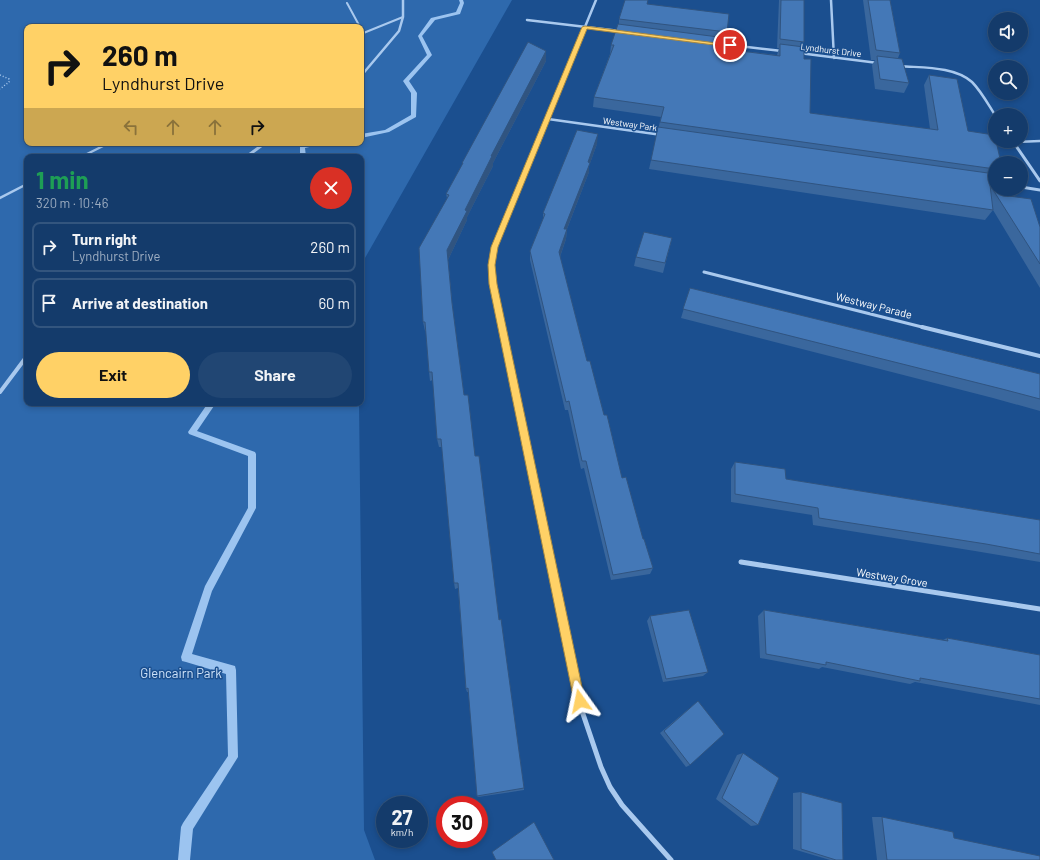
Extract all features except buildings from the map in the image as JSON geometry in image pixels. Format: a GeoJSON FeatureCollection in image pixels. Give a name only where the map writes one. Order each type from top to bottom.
{"type":"FeatureCollection","features":[{"type":"Feature","properties":{"kind":"street"},"geometry":{"type":"LineString","coordinates":[[364,72],[399,31],[403,17],[403,0]]}},
{"type":"Feature","properties":{"kind":"street"},"geometry":{"type":"LineString","coordinates":[[596,0],[495,247],[492,265],[493,284],[582,714],[597,759],[616,796],[645,834],[671,860]]}},
{"type":"Feature","properties":{"kind":"street"},"geometry":{"type":"LineString","coordinates":[[831,0],[834,58]]}},
{"type":"Feature","properties":{"kind":"street"},"geometry":{"type":"LineString","coordinates":[[527,20],[626,32]]}},
{"type":"Feature","properties":{"kind":"street","name":"Lyndhurst Drive"},"geometry":{"type":"LineString","coordinates":[[718,44],[788,52]]}},
{"type":"Feature","properties":{"kind":"street","name":"Lyndhurst Drive"},"geometry":{"type":"LineString","coordinates":[[796,53],[881,63]]}},
{"type":"Feature","properties":{"kind":"street"},"geometry":{"type":"LineString","coordinates":[[897,65],[947,71],[963,76],[973,83],[990,108]]}},
{"type":"Feature","properties":{"kind":"street","name":"Westway Park"},"geometry":{"type":"LineString","coordinates":[[548,119],[666,136]]}},
{"type":"Feature","properties":{"kind":"street"},"geometry":{"type":"LineString","coordinates":[[1028,141],[1040,141]]}},
{"type":"Feature","properties":{"kind":"street"},"geometry":{"type":"LineString","coordinates":[[250,154],[261,146]]}},
{"type":"Feature","properties":{"kind":"street"},"geometry":{"type":"LineString","coordinates":[[1017,148],[1040,181]]}},
{"type":"Feature","properties":{"kind":"street"},"geometry":{"type":"LineString","coordinates":[[1028,188],[1040,190]]}},
{"type":"Feature","properties":{"kind":"street","name":"Westway Parade"},"geometry":{"type":"LineString","coordinates":[[704,272],[1040,356]]}},
{"type":"Feature","properties":{"kind":"street"},"geometry":{"type":"LineString","coordinates":[[0,392],[24,360]]}},
{"type":"Feature","properties":{"kind":"street","name":"Westway Grove"},"geometry":{"type":"LineString","coordinates":[[741,562],[1040,609]]}},
{"type":"Feature","properties":{"kind":"lane"},"geometry":{"type":"LineString","coordinates":[[347,2],[359,24]]}},
{"type":"Feature","properties":{"kind":"lane"},"geometry":{"type":"LineString","coordinates":[[364,33],[403,17]]}},
{"type":"Feature","properties":{"kind":"lane"},"geometry":{"type":"LineString","coordinates":[[87,154],[103,146]]}},
{"type":"Feature","properties":{"kind":"lane"},"geometry":{"type":"LineString","coordinates":[[0,198],[24,186]]}},
{"type":"Feature","properties":{"kind":"path"},"geometry":{"type":"LineString","coordinates":[[0,75],[9,79],[9,82],[0,89]]}},
{"type":"Feature","properties":{"kind":"green space","name":"Glencairn Park"},"geometry":{"type":"Polygon","coordinates":[[[0,0],[512,0],[364,260],[364,154],[24,154],[24,406],[359,406],[364,830],[375,860],[0,860],[0,0]]]}},
{"type":"Feature","properties":{"kind":"waterway"},"geometry":{"type":"LineString","coordinates":[[364,135],[387,131],[414,116],[414,93],[406,81],[430,55],[420,36],[433,19],[458,13],[462,3],[461,0]]}},
{"type":"Feature","properties":{"kind":"waterway"},"geometry":{"type":"LineString","coordinates":[[303,154],[302,147],[308,146]]}},
{"type":"Feature","properties":{"kind":"waterway"},"geometry":{"type":"LineString","coordinates":[[184,860],[187,827],[233,757],[231,670],[186,657],[208,589],[252,508],[252,454],[192,432],[210,406]]}},
{"type":"Feature","properties":{"kind":"route"},"geometry":{"type":"LineString","coordinates":[[580,701],[493,284],[492,265],[495,247],[585,27],[730,45]]}}]}
